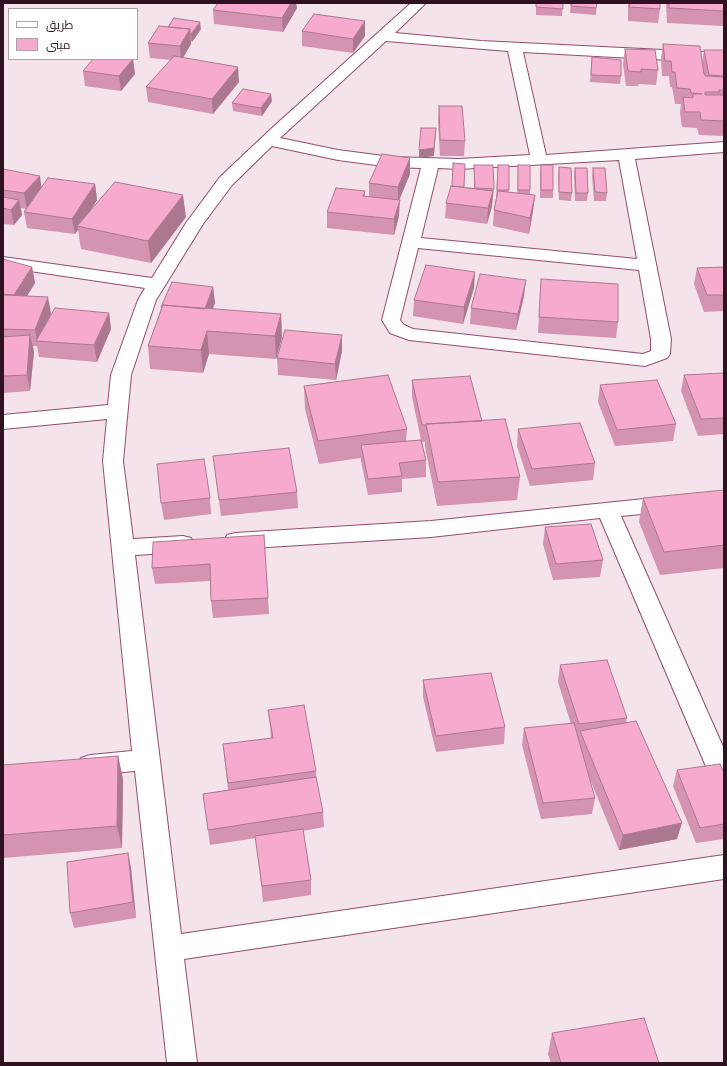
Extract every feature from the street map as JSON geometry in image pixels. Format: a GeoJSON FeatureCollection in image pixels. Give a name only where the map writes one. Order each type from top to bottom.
{"type":"FeatureCollection","features":[{"type":"Feature","properties":{"kind":"street"},"geometry":{"type":"LineString","coordinates":[[182,1063],[146,760],[113,461],[120,375],[147,300],[195,223],[226,181],[419,3]]}},
{"type":"Feature","properties":{"kind":"street"},"geometry":{"type":"LineString","coordinates":[[383,36],[515,47],[724,58]]}},
{"type":"Feature","properties":{"kind":"street"},"geometry":{"type":"LineString","coordinates":[[515,47],[539,160]]}},
{"type":"Feature","properties":{"kind":"street"},"geometry":{"type":"LineString","coordinates":[[269,140],[338,155],[391,162],[459,164],[724,147]]}},
{"type":"Feature","properties":{"kind":"street"},"geometry":{"type":"LineString","coordinates":[[431,163],[391,320],[397,329],[409,334],[645,360],[660,354],[660,339],[626,154]]}},
{"type":"Feature","properties":{"kind":"street"},"geometry":{"type":"LineString","coordinates":[[411,242],[647,265]]}},
{"type":"Feature","properties":{"kind":"street"},"geometry":{"type":"LineString","coordinates":[[3,262],[156,284]]}},
{"type":"Feature","properties":{"kind":"street"},"geometry":{"type":"LineString","coordinates":[[3,422],[117,411]]}},
{"type":"Feature","properties":{"kind":"street"},"geometry":{"type":"LineString","coordinates":[[122,548],[431,529],[724,499]]}},
{"type":"Feature","properties":{"kind":"street"},"geometry":{"type":"LineString","coordinates":[[607,510],[724,778]]}},
{"type":"Feature","properties":{"kind":"street"},"geometry":{"type":"LineString","coordinates":[[66,767],[146,760]]}},
{"type":"Feature","properties":{"kind":"street"},"geometry":{"type":"LineString","coordinates":[[169,948],[724,867]]}},
{"type":"Feature","properties":{"kind":"building"},"geometry":{"type":"Polygon","coordinates":[[[218,3],[291,3],[282,18],[213,10],[218,3]]]}},
{"type":"Feature","properties":{"kind":"building"},"geometry":{"type":"Polygon","coordinates":[[[536,3],[563,3],[563,9],[536,7],[536,3]]]}},
{"type":"Feature","properties":{"kind":"building"},"geometry":{"type":"Polygon","coordinates":[[[571,3],[597,3],[596,8],[571,6],[571,3]]]}},
{"type":"Feature","properties":{"kind":"building"},"geometry":{"type":"Polygon","coordinates":[[[630,3],[660,3],[660,9],[629,7],[630,3]]]}},
{"type":"Feature","properties":{"kind":"building"},"geometry":{"type":"Polygon","coordinates":[[[669,3],[724,3],[724,11],[669,8],[669,3]]]}},
{"type":"Feature","properties":{"kind":"building"},"geometry":{"type":"Polygon","coordinates":[[[314,14],[365,21],[353,39],[302,31],[314,14]]]}},
{"type":"Feature","properties":{"kind":"building"},"geometry":{"type":"Polygon","coordinates":[[[174,18],[200,22],[190,34],[190,29],[168,27],[174,18]]]}},
{"type":"Feature","properties":{"kind":"building"},"geometry":{"type":"Polygon","coordinates":[[[159,26],[190,29],[180,46],[148,43],[159,26]]]}},
{"type":"Feature","properties":{"kind":"building"},"geometry":{"type":"Polygon","coordinates":[[[663,44],[700,46],[704,74],[706,76],[724,77],[724,90],[719,90],[719,92],[705,92],[705,95],[724,95],[724,121],[701,120],[700,112],[685,112],[683,97],[693,98],[693,94],[702,94],[691,93],[690,89],[677,88],[675,72],[672,72],[671,61],[665,61],[663,44]]]}},
{"type":"Feature","properties":{"kind":"building"},"geometry":{"type":"Polygon","coordinates":[[[625,49],[655,50],[658,70],[641,69],[641,72],[628,71],[625,49]]]}},
{"type":"Feature","properties":{"kind":"building"},"geometry":{"type":"Polygon","coordinates":[[[704,50],[724,50],[724,76],[709,75],[704,50]]]}},
{"type":"Feature","properties":{"kind":"building"},"geometry":{"type":"Polygon","coordinates":[[[174,56],[238,67],[212,99],[146,87],[174,56]]]}},
{"type":"Feature","properties":{"kind":"building"},"geometry":{"type":"Polygon","coordinates":[[[592,57],[621,60],[621,76],[591,75],[592,57]]]}},
{"type":"Feature","properties":{"kind":"building"},"geometry":{"type":"Polygon","coordinates":[[[92,60],[132,60],[119,76],[83,71],[92,60]]]}},
{"type":"Feature","properties":{"kind":"building"},"geometry":{"type":"Polygon","coordinates":[[[243,89],[271,94],[261,108],[232,103],[243,89]]]}},
{"type":"Feature","properties":{"kind":"building"},"geometry":{"type":"Polygon","coordinates":[[[439,106],[462,106],[465,141],[440,140],[439,106]]]}},
{"type":"Feature","properties":{"kind":"building"},"geometry":{"type":"Polygon","coordinates":[[[421,128],[436,128],[434,148],[419,150],[421,128]]]}},
{"type":"Feature","properties":{"kind":"building"},"geometry":{"type":"Polygon","coordinates":[[[382,154],[410,158],[398,187],[369,183],[382,154]]]}},
{"type":"Feature","properties":{"kind":"building"},"geometry":{"type":"Polygon","coordinates":[[[453,163],[465,164],[464,187],[452,186],[453,163]]]}},
{"type":"Feature","properties":{"kind":"building"},"geometry":{"type":"Polygon","coordinates":[[[474,165],[493,165],[494,189],[475,188],[474,165]]]}},
{"type":"Feature","properties":{"kind":"building"},"geometry":{"type":"Polygon","coordinates":[[[498,165],[509,165],[509,190],[497,190],[498,165]]]}},
{"type":"Feature","properties":{"kind":"building"},"geometry":{"type":"Polygon","coordinates":[[[518,165],[530,165],[530,190],[518,190],[518,165]]]}},
{"type":"Feature","properties":{"kind":"building"},"geometry":{"type":"Polygon","coordinates":[[[541,165],[553,165],[553,190],[541,190],[541,165]]]}},
{"type":"Feature","properties":{"kind":"building"},"geometry":{"type":"Polygon","coordinates":[[[559,167],[571,168],[572,193],[559,192],[559,167]]]}},
{"type":"Feature","properties":{"kind":"building"},"geometry":{"type":"Polygon","coordinates":[[[575,168],[587,168],[588,193],[576,193],[575,168]]]}},
{"type":"Feature","properties":{"kind":"building"},"geometry":{"type":"Polygon","coordinates":[[[593,168],[605,168],[607,193],[595,192],[593,168]]]}},
{"type":"Feature","properties":{"kind":"building"},"geometry":{"type":"Polygon","coordinates":[[[3,169],[40,176],[24,193],[3,190],[3,169]]]}},
{"type":"Feature","properties":{"kind":"building"},"geometry":{"type":"Polygon","coordinates":[[[48,178],[95,184],[72,219],[24,212],[48,178]]]}},
{"type":"Feature","properties":{"kind":"building"},"geometry":{"type":"Polygon","coordinates":[[[115,182],[183,195],[148,241],[77,226],[115,182]]]}},
{"type":"Feature","properties":{"kind":"building"},"geometry":{"type":"Polygon","coordinates":[[[451,186],[493,191],[488,208],[446,203],[451,186]]]}},
{"type":"Feature","properties":{"kind":"building"},"geometry":{"type":"Polygon","coordinates":[[[336,188],[365,191],[363,196],[400,200],[394,219],[327,212],[336,188]]]}},
{"type":"Feature","properties":{"kind":"building"},"geometry":{"type":"Polygon","coordinates":[[[498,191],[535,195],[530,218],[494,210],[498,191]]]}},
{"type":"Feature","properties":{"kind":"building"},"geometry":{"type":"Polygon","coordinates":[[[3,197],[19,200],[11,210],[3,208],[3,197]]]}},
{"type":"Feature","properties":{"kind":"building"},"geometry":{"type":"Polygon","coordinates":[[[3,259],[32,267],[14,295],[3,294],[3,259]]]}},
{"type":"Feature","properties":{"kind":"building"},"geometry":{"type":"Polygon","coordinates":[[[426,265],[475,272],[464,307],[414,300],[426,265]]]}},
{"type":"Feature","properties":{"kind":"building"},"geometry":{"type":"Polygon","coordinates":[[[724,267],[724,295],[707,295],[697,268],[724,267]]]}},
{"type":"Feature","properties":{"kind":"building"},"geometry":{"type":"Polygon","coordinates":[[[480,274],[526,280],[518,314],[471,308],[480,274]]]}},
{"type":"Feature","properties":{"kind":"building"},"geometry":{"type":"Polygon","coordinates":[[[541,279],[618,284],[618,322],[539,317],[541,279]]]}},
{"type":"Feature","properties":{"kind":"building"},"geometry":{"type":"Polygon","coordinates":[[[172,282],[213,287],[205,309],[163,305],[161,307],[172,282]]]}},
{"type":"Feature","properties":{"kind":"building"},"geometry":{"type":"Polygon","coordinates":[[[3,295],[48,297],[35,330],[3,329],[3,295]]]}},
{"type":"Feature","properties":{"kind":"building"},"geometry":{"type":"Polygon","coordinates":[[[163,305],[281,314],[275,336],[207,331],[201,350],[148,346],[163,305]]]}},
{"type":"Feature","properties":{"kind":"building"},"geometry":{"type":"Polygon","coordinates":[[[55,308],[109,313],[94,345],[36,341],[55,308]]]}},
{"type":"Feature","properties":{"kind":"building"},"geometry":{"type":"Polygon","coordinates":[[[285,330],[342,335],[335,364],[277,358],[285,330]]]}},
{"type":"Feature","properties":{"kind":"building"},"geometry":{"type":"Polygon","coordinates":[[[30,335],[27,375],[3,376],[3,337],[30,335]]]}},
{"type":"Feature","properties":{"kind":"building"},"geometry":{"type":"Polygon","coordinates":[[[724,373],[724,418],[701,419],[684,375],[724,373]]]}},
{"type":"Feature","properties":{"kind":"building"},"geometry":{"type":"Polygon","coordinates":[[[388,375],[407,429],[318,441],[304,386],[388,375]]]}},
{"type":"Feature","properties":{"kind":"building"},"geometry":{"type":"Polygon","coordinates":[[[470,376],[482,421],[422,425],[412,380],[470,376]]]}},
{"type":"Feature","properties":{"kind":"building"},"geometry":{"type":"Polygon","coordinates":[[[657,380],[676,424],[617,430],[600,385],[657,380]]]}},
{"type":"Feature","properties":{"kind":"building"},"geometry":{"type":"Polygon","coordinates":[[[505,419],[520,477],[438,482],[426,424],[505,419]]]}},
{"type":"Feature","properties":{"kind":"building"},"geometry":{"type":"Polygon","coordinates":[[[580,423],[595,463],[532,469],[518,429],[580,423]]]}},
{"type":"Feature","properties":{"kind":"building"},"geometry":{"type":"Polygon","coordinates":[[[421,440],[426,460],[399,463],[402,476],[368,479],[361,445],[421,440]]]}},
{"type":"Feature","properties":{"kind":"building"},"geometry":{"type":"Polygon","coordinates":[[[289,448],[297,492],[219,500],[213,456],[289,448]]]}},
{"type":"Feature","properties":{"kind":"building"},"geometry":{"type":"Polygon","coordinates":[[[204,459],[210,498],[161,503],[157,464],[204,459]]]}},
{"type":"Feature","properties":{"kind":"building"},"geometry":{"type":"Polygon","coordinates":[[[724,490],[724,545],[664,552],[643,498],[724,490]]]}},
{"type":"Feature","properties":{"kind":"building"},"geometry":{"type":"Polygon","coordinates":[[[591,524],[603,560],[556,564],[545,527],[591,524]]]}},
{"type":"Feature","properties":{"kind":"building"},"geometry":{"type":"Polygon","coordinates":[[[264,535],[268,598],[211,601],[210,564],[152,568],[153,542],[264,535]]]}},
{"type":"Feature","properties":{"kind":"building"},"geometry":{"type":"Polygon","coordinates":[[[607,660],[627,718],[579,724],[560,665],[607,660]]]}},
{"type":"Feature","properties":{"kind":"building"},"geometry":{"type":"Polygon","coordinates":[[[491,673],[505,727],[436,736],[423,680],[491,673]]]}},
{"type":"Feature","properties":{"kind":"building"},"geometry":{"type":"Polygon","coordinates":[[[304,705],[316,771],[228,783],[223,744],[273,738],[268,710],[304,705]]]}},
{"type":"Feature","properties":{"kind":"building"},"geometry":{"type":"Polygon","coordinates":[[[636,721],[682,823],[623,835],[580,731],[636,721]]]}},
{"type":"Feature","properties":{"kind":"building"},"geometry":{"type":"Polygon","coordinates":[[[574,723],[595,798],[543,803],[524,728],[574,723]]]}},
{"type":"Feature","properties":{"kind":"building"},"geometry":{"type":"Polygon","coordinates":[[[118,756],[117,826],[3,835],[3,765],[118,756]]]}},
{"type":"Feature","properties":{"kind":"building"},"geometry":{"type":"Polygon","coordinates":[[[720,764],[724,773],[724,824],[700,828],[677,770],[720,764]]]}},
{"type":"Feature","properties":{"kind":"building"},"geometry":{"type":"Polygon","coordinates":[[[316,777],[323,812],[208,830],[203,794],[316,777]]]}},
{"type":"Feature","properties":{"kind":"building"},"geometry":{"type":"Polygon","coordinates":[[[303,829],[311,880],[262,886],[255,836],[303,829]]]}},
{"type":"Feature","properties":{"kind":"building"},"geometry":{"type":"Polygon","coordinates":[[[128,853],[133,902],[70,913],[67,862],[128,853]]]}},
{"type":"Feature","properties":{"kind":"building"},"geometry":{"type":"Polygon","coordinates":[[[644,1018],[659,1063],[561,1063],[552,1033],[644,1018]]]}}]}
